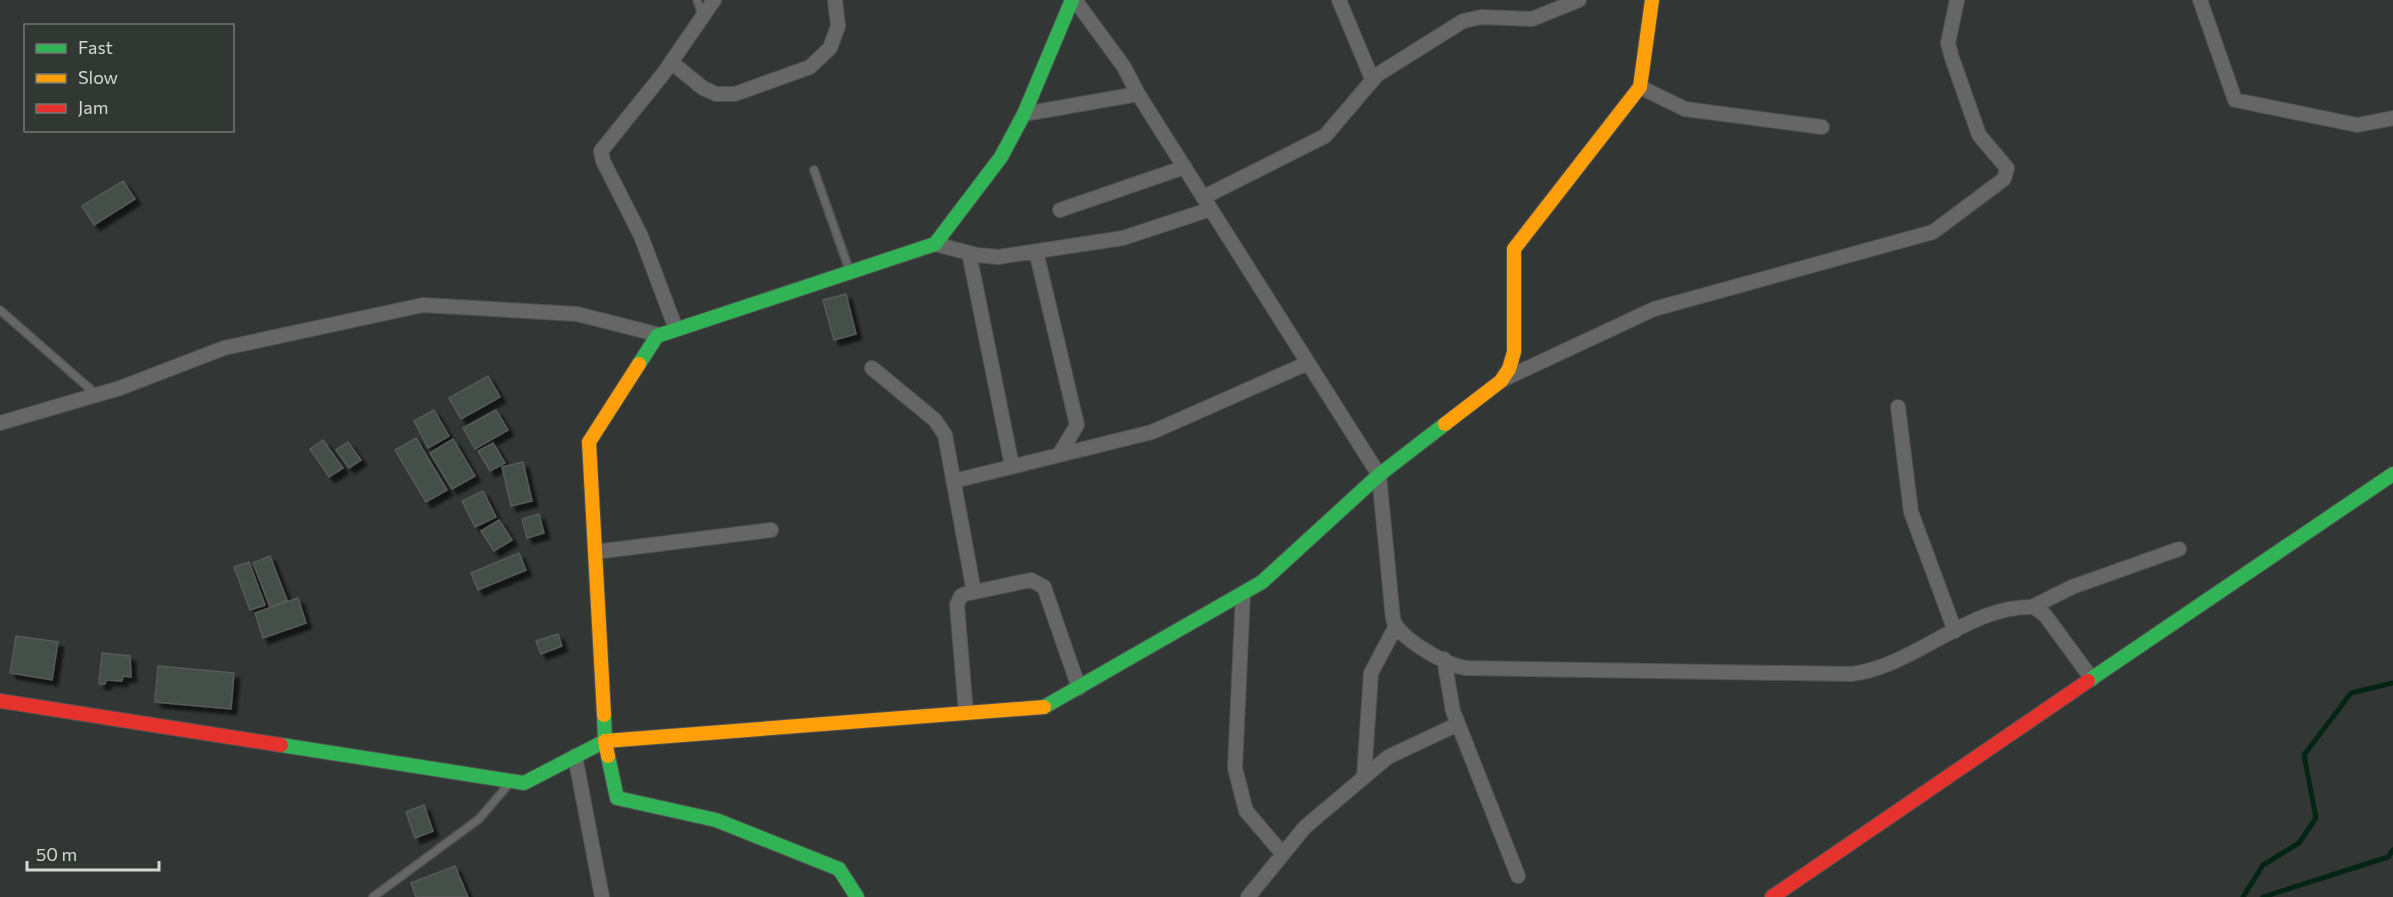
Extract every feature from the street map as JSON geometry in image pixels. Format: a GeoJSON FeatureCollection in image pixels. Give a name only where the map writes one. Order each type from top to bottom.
{"type":"FeatureCollection","features":[{"type":"Feature","properties":{"kind":"street"},"geometry":{"type":"LineString","coordinates":[[676,329],[641,236],[603,161],[601,152],[671,62],[714,0]]}},
{"type":"Feature","properties":{"kind":"street"},"geometry":{"type":"LineString","coordinates":[[671,62],[703,88],[716,94],[735,94],[810,67],[830,48],[838,26],[836,0]]}},
{"type":"Feature","properties":{"kind":"street"},"geometry":{"type":"LineString","coordinates":[[935,244],[1000,156],[1024,114],[1074,0],[1124,67],[1138,94],[1379,475],[1395,628],[1371,673],[1364,777]]}},
{"type":"Feature","properties":{"kind":"street"},"geometry":{"type":"LineString","coordinates":[[1339,0],[1372,79]]}},
{"type":"Feature","properties":{"kind":"street"},"geometry":{"type":"LineString","coordinates":[[857,897],[839,869],[716,820],[616,798],[604,741],[589,442],[657,336],[935,244],[969,253],[998,257],[1123,238],[1208,203],[1325,136],[1372,79],[1472,18],[1532,18],[1579,0]]}},
{"type":"Feature","properties":{"kind":"street"},"geometry":{"type":"LineString","coordinates":[[1501,381],[1509,369],[1514,352],[1514,249],[1640,87],[1652,0]]}},
{"type":"Feature","properties":{"kind":"street"},"geometry":{"type":"LineString","coordinates":[[0,701],[524,783],[604,741],[1047,707],[1262,582],[1379,475],[1501,381],[1654,309],[1933,232],[2004,179],[2007,168],[1979,135],[1952,58],[1948,43],[1956,0]]}},
{"type":"Feature","properties":{"kind":"street"},"geometry":{"type":"LineString","coordinates":[[2200,0],[2235,100],[2357,125],[2393,118]]}},
{"type":"Feature","properties":{"kind":"street"},"geometry":{"type":"LineString","coordinates":[[1640,87],[1685,109],[1822,127]]}},
{"type":"Feature","properties":{"kind":"street"},"geometry":{"type":"LineString","coordinates":[[1024,114],[1138,94]]}},
{"type":"Feature","properties":{"kind":"street"},"geometry":{"type":"LineString","coordinates":[[1060,210],[1185,167]]}},
{"type":"Feature","properties":{"kind":"street"},"geometry":{"type":"LineString","coordinates":[[1036,251],[1077,426],[1059,455]]}},
{"type":"Feature","properties":{"kind":"street"},"geometry":{"type":"LineString","coordinates":[[969,253],[1012,466]]}},
{"type":"Feature","properties":{"kind":"street"},"geometry":{"type":"LineString","coordinates":[[0,423],[98,395],[224,348],[423,304],[583,315],[660,334]]}},
{"type":"Feature","properties":{"kind":"street"},"geometry":{"type":"LineString","coordinates":[[954,481],[1152,432],[1308,363]]}},
{"type":"Feature","properties":{"kind":"street"},"geometry":{"type":"LineString","coordinates":[[872,368],[941,426],[945,435],[974,592]]}},
{"type":"Feature","properties":{"kind":"street"},"geometry":{"type":"LineString","coordinates":[[1898,407],[1911,512],[1955,631]]}},
{"type":"Feature","properties":{"kind":"street"},"geometry":{"type":"LineString","coordinates":[[1772,897],[2393,474]]}},
{"type":"Feature","properties":{"kind":"street"},"geometry":{"type":"LineString","coordinates":[[595,552],[771,530]]}},
{"type":"Feature","properties":{"kind":"street"},"geometry":{"type":"LineString","coordinates":[[1395,628],[1401,634],[1444,659],[1466,668],[1851,674],[1876,669],[1995,613],[2032,607],[2072,587],[2179,549]]}},
{"type":"Feature","properties":{"kind":"street"},"geometry":{"type":"LineString","coordinates":[[966,714],[957,605],[960,596],[974,592],[1031,580],[1044,587],[1079,688]]}},
{"type":"Feature","properties":{"kind":"street"},"geometry":{"type":"LineString","coordinates":[[1243,593],[1236,768],[1246,811],[1282,853]]}},
{"type":"Feature","properties":{"kind":"street"},"geometry":{"type":"LineString","coordinates":[[2032,607],[2044,615],[2092,679]]}},
{"type":"Feature","properties":{"kind":"street"},"geometry":{"type":"LineString","coordinates":[[1444,659],[1451,704],[1518,876]]}},
{"type":"Feature","properties":{"kind":"street"},"geometry":{"type":"LineString","coordinates":[[1248,897],[1305,827],[1364,777],[1395,753],[1458,724]]}},
{"type":"Feature","properties":{"kind":"street"},"geometry":{"type":"LineString","coordinates":[[575,756],[602,897]]}},
{"type":"Feature","properties":{"kind":"lane"},"geometry":{"type":"LineString","coordinates":[[697,0],[702,15]]}},
{"type":"Feature","properties":{"kind":"lane"},"geometry":{"type":"LineString","coordinates":[[814,170],[850,272]]}},
{"type":"Feature","properties":{"kind":"lane"},"geometry":{"type":"LineString","coordinates":[[0,310],[98,395]]}},
{"type":"Feature","properties":{"kind":"lane"},"geometry":{"type":"LineString","coordinates":[[373,897],[479,819],[512,781]]}},
{"type":"Feature","properties":{"kind":"building"},"geometry":{"type":"Polygon","coordinates":[[[123,181],[135,199],[94,225],[82,206],[123,181]]]}},
{"type":"Feature","properties":{"kind":"building"},"geometry":{"type":"Polygon","coordinates":[[[846,294],[856,334],[834,340],[823,300],[846,294]]]}},
{"type":"Feature","properties":{"kind":"building"},"geometry":{"type":"Polygon","coordinates":[[[488,376],[500,397],[461,419],[449,398],[488,376]]]}},
{"type":"Feature","properties":{"kind":"building"},"geometry":{"type":"Polygon","coordinates":[[[434,410],[449,436],[428,448],[414,421],[434,410]]]}},
{"type":"Feature","properties":{"kind":"building"},"geometry":{"type":"Polygon","coordinates":[[[496,410],[508,430],[475,449],[463,428],[496,410]]]}},
{"type":"Feature","properties":{"kind":"building"},"geometry":{"type":"Polygon","coordinates":[[[416,438],[447,490],[426,502],[395,450],[416,438]]]}},
{"type":"Feature","properties":{"kind":"building"},"geometry":{"type":"Polygon","coordinates":[[[453,439],[475,476],[452,489],[430,453],[453,439]]]}},
{"type":"Feature","properties":{"kind":"building"},"geometry":{"type":"Polygon","coordinates":[[[323,440],[343,468],[329,477],[310,449],[323,440]]]}},
{"type":"Feature","properties":{"kind":"building"},"geometry":{"type":"Polygon","coordinates":[[[348,442],[361,460],[349,468],[336,450],[348,442]]]}},
{"type":"Feature","properties":{"kind":"building"},"geometry":{"type":"Polygon","coordinates":[[[493,443],[505,463],[490,471],[478,451],[493,443]]]}},
{"type":"Feature","properties":{"kind":"building"},"geometry":{"type":"Polygon","coordinates":[[[523,462],[532,501],[511,506],[502,467],[523,462]]]}},
{"type":"Feature","properties":{"kind":"building"},"geometry":{"type":"Polygon","coordinates":[[[483,491],[496,517],[475,527],[462,501],[483,491]]]}},
{"type":"Feature","properties":{"kind":"building"},"geometry":{"type":"Polygon","coordinates":[[[539,514],[544,533],[527,538],[522,519],[539,514]]]}},
{"type":"Feature","properties":{"kind":"building"},"geometry":{"type":"Polygon","coordinates":[[[499,520],[512,540],[494,551],[481,531],[499,520]]]}},
{"type":"Feature","properties":{"kind":"building"},"geometry":{"type":"Polygon","coordinates":[[[519,553],[526,570],[478,590],[471,573],[519,553]]]}},
{"type":"Feature","properties":{"kind":"building"},"geometry":{"type":"Polygon","coordinates":[[[270,556],[287,600],[270,607],[253,563],[270,556]]]}},
{"type":"Feature","properties":{"kind":"building"},"geometry":{"type":"Polygon","coordinates":[[[249,562],[265,605],[250,610],[234,567],[249,562]]]}},
{"type":"Feature","properties":{"kind":"building"},"geometry":{"type":"Polygon","coordinates":[[[298,598],[306,623],[263,638],[255,613],[298,598]]]}},
{"type":"Feature","properties":{"kind":"building"},"geometry":{"type":"Polygon","coordinates":[[[558,634],[562,646],[541,654],[536,641],[558,634]]]}},
{"type":"Feature","properties":{"kind":"building"},"geometry":{"type":"Polygon","coordinates":[[[16,636],[58,642],[52,680],[10,673],[16,636]]]}},
{"type":"Feature","properties":{"kind":"building"},"geometry":{"type":"Polygon","coordinates":[[[102,653],[130,656],[131,677],[123,676],[122,681],[106,680],[105,684],[99,684],[102,653]]]}},
{"type":"Feature","properties":{"kind":"building"},"geometry":{"type":"Polygon","coordinates":[[[158,666],[234,673],[231,709],[155,702],[158,666]]]}},
{"type":"Feature","properties":{"kind":"building"},"geometry":{"type":"Polygon","coordinates":[[[424,805],[433,831],[415,838],[406,812],[424,805]]]}},
{"type":"Feature","properties":{"kind":"building"},"geometry":{"type":"Polygon","coordinates":[[[455,866],[468,897],[416,897],[411,883],[455,866]]]}},
{"type":"Feature","properties":{"kind":"waterway"},"geometry":{"type":"LineString","coordinates":[[2243,897],[2263,865],[2299,843],[2316,818],[2304,755],[2351,693],[2393,683]]}},
{"type":"Feature","properties":{"kind":"waterway"},"geometry":{"type":"LineString","coordinates":[[2263,897],[2388,857],[2393,850]]}},
{"type":"Feature","properties":{"kind":"traffic: fast"},"geometry":{"type":"LineString","coordinates":[[639,364],[657,336],[935,244],[1001,157],[1024,114],[1072,0]]}},
{"type":"Feature","properties":{"kind":"traffic: fast"},"geometry":{"type":"LineString","coordinates":[[1044,707],[1262,582],[1379,475],[1445,424]]}},
{"type":"Feature","properties":{"kind":"traffic: fast"},"geometry":{"type":"LineString","coordinates":[[2088,681],[2393,474]]}},
{"type":"Feature","properties":{"kind":"traffic: fast"},"geometry":{"type":"LineString","coordinates":[[281,745],[524,783],[605,741],[604,715]]}},
{"type":"Feature","properties":{"kind":"traffic: fast"},"geometry":{"type":"LineString","coordinates":[[608,756],[617,798],[716,820],[839,869],[857,897]]}},
{"type":"Feature","properties":{"kind":"traffic: slow"},"geometry":{"type":"LineString","coordinates":[[1445,424],[1501,381],[1509,369],[1514,352],[1514,249],[1640,87],[1652,0]]}},
{"type":"Feature","properties":{"kind":"traffic: slow"},"geometry":{"type":"LineString","coordinates":[[604,715],[589,442],[639,364]]}},
{"type":"Feature","properties":{"kind":"traffic: slow"},"geometry":{"type":"LineString","coordinates":[[608,756],[605,741],[1044,707]]}},
{"type":"Feature","properties":{"kind":"traffic: jam"},"geometry":{"type":"LineString","coordinates":[[1772,897],[2088,681]]}},
{"type":"Feature","properties":{"kind":"traffic: jam"},"geometry":{"type":"LineString","coordinates":[[0,701],[281,745]]}}]}
